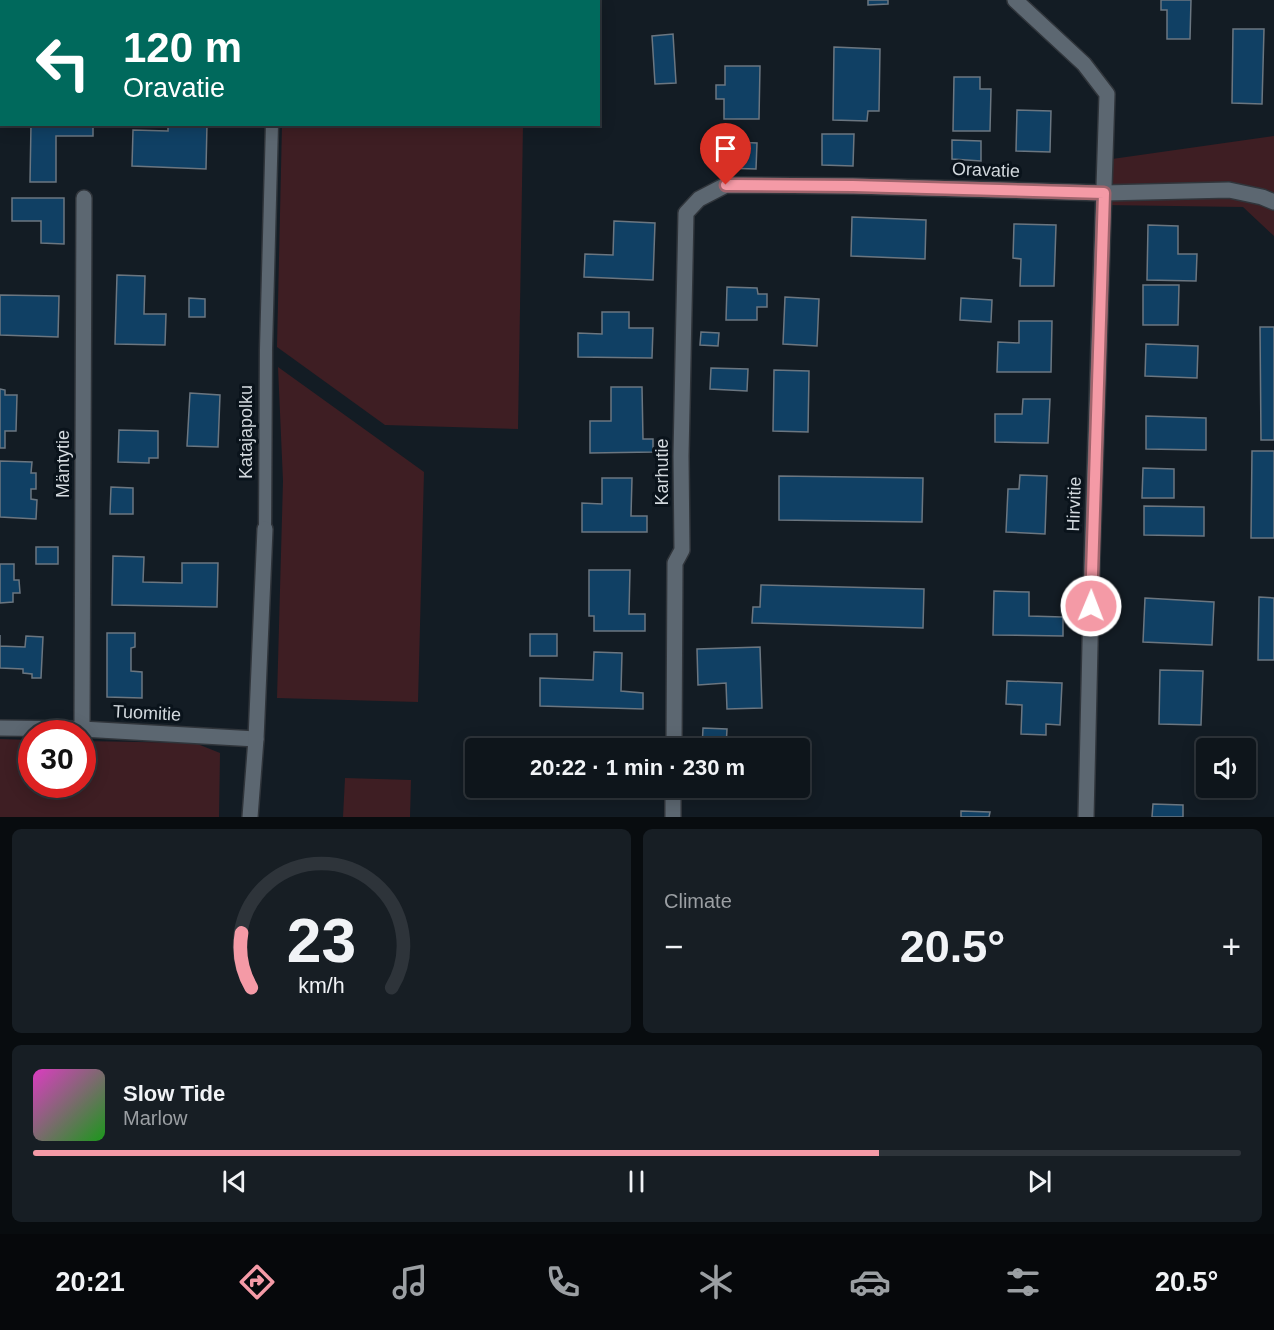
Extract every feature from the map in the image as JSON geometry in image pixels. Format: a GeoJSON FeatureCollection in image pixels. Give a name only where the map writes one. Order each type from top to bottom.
{"type":"FeatureCollection","features":[{"type":"Feature","properties":{"kind":"street","name":"Hirvitie"},"geometry":{"type":"LineString","coordinates":[[1016,0],[1084,64],[1107,94],[1086,817]]}},
{"type":"Feature","properties":{"kind":"street","name":"Oravatie"},"geometry":{"type":"LineString","coordinates":[[699,199],[726,185],[1104,193],[1229,190],[1274,202]]}},
{"type":"Feature","properties":{"kind":"street","name":"Mäntytie"},"geometry":{"type":"LineString","coordinates":[[82,720],[84,198]]}},
{"type":"Feature","properties":{"kind":"street","name":"Karhutie"},"geometry":{"type":"LineString","coordinates":[[674,738],[675,563],[682,550],[681,456],[686,213],[699,199]]}},
{"type":"Feature","properties":{"kind":"street","name":"Katajapolku"},"geometry":{"type":"LineString","coordinates":[[250,817],[256,739],[265,529]]}},
{"type":"Feature","properties":{"kind":"street","name":"Tuomitie"},"geometry":{"type":"LineString","coordinates":[[0,728],[18,728]]}},
{"type":"Feature","properties":{"kind":"street","name":"Tuomitie"},"geometry":{"type":"LineString","coordinates":[[96,730],[256,739]]}},
{"type":"Feature","properties":{"kind":"street"},"geometry":{"type":"LineString","coordinates":[[673,798],[673,817]]}},
{"type":"Feature","properties":{"kind":"lane","name":"Katajapolku"},"geometry":{"type":"LineString","coordinates":[[265,529],[266,349],[272,126]]}},
{"type":"Feature","properties":{"kind":"shaded area"},"geometry":{"type":"Polygon","coordinates":[[[282,126],[523,126],[518,429],[385,425],[277,347],[282,126]]]}},
{"type":"Feature","properties":{"kind":"shaded area"},"geometry":{"type":"Polygon","coordinates":[[[1274,136],[1274,236],[1243,207],[1103,205],[1105,160],[1274,136]]]}},
{"type":"Feature","properties":{"kind":"shaded area"},"geometry":{"type":"Polygon","coordinates":[[[278,367],[424,472],[418,702],[277,698],[283,481],[278,367]]]}},
{"type":"Feature","properties":{"kind":"shaded area"},"geometry":{"type":"Polygon","coordinates":[[[0,739],[18,740],[18,798],[96,798],[96,741],[195,743],[220,753],[219,817],[0,817],[0,739]]]}},
{"type":"Feature","properties":{"kind":"shaded area"},"geometry":{"type":"Polygon","coordinates":[[[345,778],[411,780],[410,817],[343,817],[345,778]]]}},
{"type":"Feature","properties":{"kind":"building"},"geometry":{"type":"Polygon","coordinates":[[[868,0],[888,0],[888,4],[868,5],[868,0]]]}},
{"type":"Feature","properties":{"kind":"building"},"geometry":{"type":"Polygon","coordinates":[[[1161,0],[1191,0],[1190,39],[1167,39],[1167,10],[1161,10],[1161,0]]]}},
{"type":"Feature","properties":{"kind":"building"},"geometry":{"type":"Polygon","coordinates":[[[1233,29],[1264,29],[1262,104],[1232,103],[1233,29]]]}},
{"type":"Feature","properties":{"kind":"building"},"geometry":{"type":"Polygon","coordinates":[[[673,34],[676,83],[655,84],[652,36],[673,34]]]}},
{"type":"Feature","properties":{"kind":"building"},"geometry":{"type":"Polygon","coordinates":[[[834,47],[880,49],[879,111],[868,111],[867,121],[833,120],[834,47]]]}},
{"type":"Feature","properties":{"kind":"building"},"geometry":{"type":"Polygon","coordinates":[[[725,66],[760,66],[759,119],[724,119],[724,99],[716,99],[716,85],[725,85],[725,66]]]}},
{"type":"Feature","properties":{"kind":"building"},"geometry":{"type":"Polygon","coordinates":[[[954,77],[980,77],[980,89],[991,89],[990,131],[953,131],[954,77]]]}},
{"type":"Feature","properties":{"kind":"building"},"geometry":{"type":"Polygon","coordinates":[[[1017,110],[1051,111],[1050,152],[1016,151],[1017,110]]]}},
{"type":"Feature","properties":{"kind":"building"},"geometry":{"type":"Polygon","coordinates":[[[31,126],[93,126],[93,136],[56,136],[56,182],[30,182],[31,126]]]}},
{"type":"Feature","properties":{"kind":"building"},"geometry":{"type":"Polygon","coordinates":[[[168,126],[207,126],[206,169],[132,166],[133,130],[168,131],[168,126]]]}},
{"type":"Feature","properties":{"kind":"building"},"geometry":{"type":"Polygon","coordinates":[[[822,134],[854,134],[853,166],[822,165],[822,134]]]}},
{"type":"Feature","properties":{"kind":"building"},"geometry":{"type":"Polygon","coordinates":[[[952,140],[981,141],[981,161],[952,159],[952,140]]]}},
{"type":"Feature","properties":{"kind":"building"},"geometry":{"type":"Polygon","coordinates":[[[712,141],[757,143],[756,169],[723,168],[724,149],[712,149],[712,141]]]}},
{"type":"Feature","properties":{"kind":"building"},"geometry":{"type":"Polygon","coordinates":[[[12,198],[64,198],[64,244],[41,243],[41,221],[12,221],[12,198]]]}},
{"type":"Feature","properties":{"kind":"building"},"geometry":{"type":"Polygon","coordinates":[[[852,217],[926,220],[925,259],[851,256],[852,217]]]}},
{"type":"Feature","properties":{"kind":"building"},"geometry":{"type":"Polygon","coordinates":[[[614,221],[655,223],[653,280],[584,277],[585,254],[613,255],[614,221]]]}},
{"type":"Feature","properties":{"kind":"building"},"geometry":{"type":"Polygon","coordinates":[[[1014,224],[1056,225],[1054,286],[1020,286],[1021,259],[1013,258],[1014,224]]]}},
{"type":"Feature","properties":{"kind":"building"},"geometry":{"type":"Polygon","coordinates":[[[1148,225],[1178,226],[1178,254],[1197,254],[1196,281],[1147,280],[1148,225]]]}},
{"type":"Feature","properties":{"kind":"building"},"geometry":{"type":"Polygon","coordinates":[[[117,275],[145,276],[144,314],[166,314],[165,345],[115,344],[117,275]]]}},
{"type":"Feature","properties":{"kind":"building"},"geometry":{"type":"Polygon","coordinates":[[[1143,285],[1179,285],[1178,325],[1143,325],[1143,285]]]}},
{"type":"Feature","properties":{"kind":"building"},"geometry":{"type":"Polygon","coordinates":[[[727,287],[757,288],[758,294],[767,294],[767,307],[757,307],[757,320],[726,320],[727,287]]]}},
{"type":"Feature","properties":{"kind":"building"},"geometry":{"type":"Polygon","coordinates":[[[0,295],[59,296],[58,337],[0,335],[0,295]]]}},
{"type":"Feature","properties":{"kind":"building"},"geometry":{"type":"Polygon","coordinates":[[[785,297],[819,299],[817,346],[783,344],[785,297]]]}},
{"type":"Feature","properties":{"kind":"building"},"geometry":{"type":"Polygon","coordinates":[[[189,298],[205,299],[205,317],[189,317],[189,298]]]}},
{"type":"Feature","properties":{"kind":"building"},"geometry":{"type":"Polygon","coordinates":[[[961,298],[992,300],[991,322],[960,320],[961,298]]]}},
{"type":"Feature","properties":{"kind":"building"},"geometry":{"type":"Polygon","coordinates":[[[602,312],[629,312],[629,328],[653,328],[652,358],[578,357],[578,333],[602,334],[602,312]]]}},
{"type":"Feature","properties":{"kind":"building"},"geometry":{"type":"Polygon","coordinates":[[[1019,321],[1052,321],[1051,372],[997,372],[998,342],[1019,343],[1019,321]]]}},
{"type":"Feature","properties":{"kind":"building"},"geometry":{"type":"Polygon","coordinates":[[[1260,327],[1274,327],[1274,440],[1261,440],[1260,327]]]}},
{"type":"Feature","properties":{"kind":"building"},"geometry":{"type":"Polygon","coordinates":[[[701,332],[719,333],[718,346],[700,345],[701,332]]]}},
{"type":"Feature","properties":{"kind":"building"},"geometry":{"type":"Polygon","coordinates":[[[1146,344],[1198,346],[1197,378],[1145,376],[1146,344]]]}},
{"type":"Feature","properties":{"kind":"building"},"geometry":{"type":"Polygon","coordinates":[[[711,368],[748,369],[747,391],[710,389],[711,368]]]}},
{"type":"Feature","properties":{"kind":"building"},"geometry":{"type":"Polygon","coordinates":[[[774,370],[809,371],[808,432],[773,431],[774,370]]]}},
{"type":"Feature","properties":{"kind":"building"},"geometry":{"type":"Polygon","coordinates":[[[611,387],[642,387],[643,439],[653,439],[653,452],[590,453],[590,421],[611,421],[611,387]]]}},
{"type":"Feature","properties":{"kind":"building"},"geometry":{"type":"Polygon","coordinates":[[[0,389],[5,390],[5,395],[17,395],[16,431],[5,431],[5,448],[0,448],[0,389]]]}},
{"type":"Feature","properties":{"kind":"building"},"geometry":{"type":"Polygon","coordinates":[[[190,393],[220,395],[218,447],[187,446],[190,393]]]}},
{"type":"Feature","properties":{"kind":"building"},"geometry":{"type":"Polygon","coordinates":[[[1023,399],[1050,399],[1048,443],[995,442],[995,414],[1022,414],[1023,399]]]}},
{"type":"Feature","properties":{"kind":"building"},"geometry":{"type":"Polygon","coordinates":[[[1146,416],[1206,418],[1206,450],[1146,449],[1146,416]]]}},
{"type":"Feature","properties":{"kind":"building"},"geometry":{"type":"Polygon","coordinates":[[[119,430],[158,431],[158,458],[149,458],[149,463],[118,462],[119,430]]]}},
{"type":"Feature","properties":{"kind":"building"},"geometry":{"type":"Polygon","coordinates":[[[1252,451],[1274,451],[1274,538],[1251,538],[1252,451]]]}},
{"type":"Feature","properties":{"kind":"building"},"geometry":{"type":"Polygon","coordinates":[[[0,461],[32,462],[31,473],[36,473],[36,489],[31,489],[31,499],[37,500],[36,519],[0,517],[0,461]]]}},
{"type":"Feature","properties":{"kind":"building"},"geometry":{"type":"Polygon","coordinates":[[[1143,468],[1174,469],[1174,498],[1142,498],[1143,468]]]}},
{"type":"Feature","properties":{"kind":"building"},"geometry":{"type":"Polygon","coordinates":[[[1020,475],[1047,476],[1045,534],[1006,532],[1008,489],[1019,489],[1020,475]]]}},
{"type":"Feature","properties":{"kind":"building"},"geometry":{"type":"Polygon","coordinates":[[[779,476],[923,478],[922,522],[779,520],[779,476]]]}},
{"type":"Feature","properties":{"kind":"building"},"geometry":{"type":"Polygon","coordinates":[[[602,478],[632,478],[631,516],[647,516],[647,532],[582,532],[582,503],[602,504],[602,478]]]}},
{"type":"Feature","properties":{"kind":"building"},"geometry":{"type":"Polygon","coordinates":[[[111,487],[133,488],[133,514],[110,514],[111,487]]]}},
{"type":"Feature","properties":{"kind":"building"},"geometry":{"type":"Polygon","coordinates":[[[1144,506],[1204,507],[1204,536],[1144,535],[1144,506]]]}},
{"type":"Feature","properties":{"kind":"building"},"geometry":{"type":"Polygon","coordinates":[[[36,547],[58,547],[58,564],[36,564],[36,547]]]}},
{"type":"Feature","properties":{"kind":"building"},"geometry":{"type":"Polygon","coordinates":[[[113,556],[144,557],[143,582],[182,583],[182,563],[218,563],[217,607],[112,605],[113,556]]]}},
{"type":"Feature","properties":{"kind":"building"},"geometry":{"type":"Polygon","coordinates":[[[0,564],[14,564],[14,580],[19,580],[20,593],[13,593],[13,602],[0,603],[0,564]]]}},
{"type":"Feature","properties":{"kind":"building"},"geometry":{"type":"Polygon","coordinates":[[[589,570],[630,570],[629,614],[645,614],[645,631],[594,631],[594,616],[589,616],[589,570]]]}},
{"type":"Feature","properties":{"kind":"building"},"geometry":{"type":"Polygon","coordinates":[[[761,585],[924,589],[923,628],[752,623],[753,607],[760,607],[761,585]]]}},
{"type":"Feature","properties":{"kind":"building"},"geometry":{"type":"Polygon","coordinates":[[[994,591],[1029,592],[1029,616],[1063,617],[1063,636],[993,635],[994,591]]]}},
{"type":"Feature","properties":{"kind":"building"},"geometry":{"type":"Polygon","coordinates":[[[1259,597],[1274,598],[1274,660],[1258,660],[1259,597]]]}},
{"type":"Feature","properties":{"kind":"building"},"geometry":{"type":"Polygon","coordinates":[[[1145,598],[1214,602],[1212,645],[1143,642],[1145,598]]]}},
{"type":"Feature","properties":{"kind":"building"},"geometry":{"type":"Polygon","coordinates":[[[107,633],[135,633],[135,647],[131,648],[131,671],[142,672],[142,698],[107,697],[107,633]]]}},
{"type":"Feature","properties":{"kind":"building"},"geometry":{"type":"Polygon","coordinates":[[[530,634],[557,634],[557,656],[530,656],[530,634]]]}},
{"type":"Feature","properties":{"kind":"building"},"geometry":{"type":"Polygon","coordinates":[[[26,636],[43,637],[41,678],[32,678],[32,674],[23,673],[23,669],[0,668],[0,646],[25,647],[26,636]]]}},
{"type":"Feature","properties":{"kind":"building"},"geometry":{"type":"Polygon","coordinates":[[[760,647],[762,708],[727,709],[726,683],[698,685],[697,649],[760,647]]]}},
{"type":"Feature","properties":{"kind":"building"},"geometry":{"type":"Polygon","coordinates":[[[594,652],[622,653],[621,691],[643,693],[643,709],[540,706],[540,678],[593,680],[594,652]]]}},
{"type":"Feature","properties":{"kind":"building"},"geometry":{"type":"Polygon","coordinates":[[[1160,670],[1203,671],[1201,725],[1159,724],[1160,670]]]}},
{"type":"Feature","properties":{"kind":"building"},"geometry":{"type":"Polygon","coordinates":[[[1007,681],[1062,683],[1060,725],[1046,724],[1046,735],[1021,734],[1022,705],[1006,704],[1007,681]]]}},
{"type":"Feature","properties":{"kind":"building"},"geometry":{"type":"Polygon","coordinates":[[[703,728],[727,729],[727,738],[702,738],[703,728]]]}},
{"type":"Feature","properties":{"kind":"building"},"geometry":{"type":"Polygon","coordinates":[[[1153,804],[1183,805],[1183,817],[1152,817],[1153,804]]]}},
{"type":"Feature","properties":{"kind":"building"},"geometry":{"type":"Polygon","coordinates":[[[961,811],[990,812],[989,817],[961,817],[961,811]]]}},
{"type":"Feature","properties":{"kind":"route"},"geometry":{"type":"LineString","coordinates":[[726,185],[1104,193],[1091,606]]}}]}
